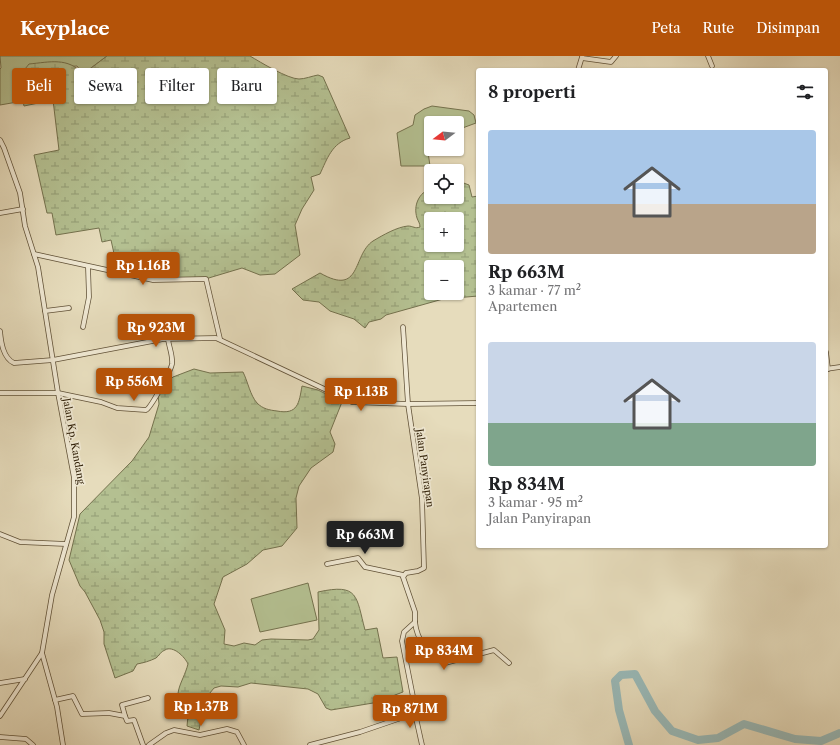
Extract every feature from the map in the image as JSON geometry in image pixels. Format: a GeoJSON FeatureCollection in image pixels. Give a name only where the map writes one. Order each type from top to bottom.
{"type":"FeatureCollection","features":[{"type":"Feature","properties":{"kind":"street"},"geometry":{"type":"LineString","coordinates":[[579,68],[582,57],[610,62],[614,61],[616,56]]}},
{"type":"Feature","properties":{"kind":"street"},"geometry":{"type":"LineString","coordinates":[[708,56],[712,66]]}},
{"type":"Feature","properties":{"kind":"street","name":"Jalan Kp. Kandang"},"geometry":{"type":"LineString","coordinates":[[0,140],[19,188],[25,226],[34,254],[74,478],[75,509],[52,595],[42,653],[55,700],[63,745]]}},
{"type":"Feature","properties":{"kind":"street"},"geometry":{"type":"LineString","coordinates":[[0,213],[23,209]]}},
{"type":"Feature","properties":{"kind":"street"},"geometry":{"type":"LineString","coordinates":[[34,254],[88,267],[159,281],[206,279],[220,339]]}},
{"type":"Feature","properties":{"kind":"street"},"geometry":{"type":"LineString","coordinates":[[83,327],[89,297],[88,267]]}},
{"type":"Feature","properties":{"kind":"street"},"geometry":{"type":"LineString","coordinates":[[45,311],[69,308]]}},
{"type":"Feature","properties":{"kind":"street"},"geometry":{"type":"LineString","coordinates":[[403,327],[408,404]]}},
{"type":"Feature","properties":{"kind":"street"},"geometry":{"type":"LineString","coordinates":[[0,331],[3,349],[10,362],[19,364],[53,360],[168,339],[209,337],[220,339],[345,400],[362,404],[476,403]]}},
{"type":"Feature","properties":{"kind":"street"},"geometry":{"type":"LineString","coordinates":[[0,393],[58,393],[101,402],[117,408],[146,410],[152,406],[160,387],[171,369],[172,362],[168,339]]}},
{"type":"Feature","properties":{"kind":"street"},"geometry":{"type":"LineString","coordinates":[[828,369],[840,367]]}},
{"type":"Feature","properties":{"kind":"street","name":"Jalan Panyirapan"},"geometry":{"type":"LineString","coordinates":[[403,574],[422,570],[426,561],[421,482],[408,404]]}},
{"type":"Feature","properties":{"kind":"street"},"geometry":{"type":"LineString","coordinates":[[0,534],[20,542],[66,544]]}},
{"type":"Feature","properties":{"kind":"street"},"geometry":{"type":"LineString","coordinates":[[327,564],[358,558],[365,567],[403,574],[415,612],[415,622],[418,636],[424,646],[445,663],[494,650],[509,663]]}},
{"type":"Feature","properties":{"kind":"street"},"geometry":{"type":"LineString","coordinates":[[415,622],[404,632],[402,641],[422,745]]}},
{"type":"Feature","properties":{"kind":"street"},"geometry":{"type":"LineString","coordinates":[[0,716],[42,653]]}},
{"type":"Feature","properties":{"kind":"street"},"geometry":{"type":"LineString","coordinates":[[0,682],[25,679]]}},
{"type":"Feature","properties":{"kind":"street"},"geometry":{"type":"LineString","coordinates":[[55,700],[73,696],[82,714],[109,713],[125,716]]}},
{"type":"Feature","properties":{"kind":"street"},"geometry":{"type":"LineString","coordinates":[[143,745],[134,721],[127,721],[122,705],[148,698]]}},
{"type":"Feature","properties":{"kind":"street"},"geometry":{"type":"LineString","coordinates":[[310,745],[398,719],[412,712],[414,709]]}},
{"type":"Feature","properties":{"kind":"street"},"geometry":{"type":"LineString","coordinates":[[149,745],[166,733],[174,730],[200,735],[227,730],[237,732],[244,745]]}},
{"type":"Feature","properties":{"kind":"street"},"geometry":{"type":"LineString","coordinates":[[0,737],[26,739],[33,745]]}},
{"type":"Feature","properties":{"kind":"green space"},"geometry":{"type":"Polygon","coordinates":[[[0,56],[107,56],[91,68],[78,68],[77,66],[12,68],[12,103],[0,105],[0,56]]]}},
{"type":"Feature","properties":{"kind":"green space"},"geometry":{"type":"Polygon","coordinates":[[[107,56],[250,56],[271,68],[217,68],[217,104],[277,104],[277,71],[299,79],[318,75],[323,77],[350,138],[344,140],[334,148],[320,174],[311,177],[314,190],[302,209],[295,225],[300,255],[275,274],[260,275],[242,268],[202,280],[166,280],[159,253],[115,258],[111,240],[102,242],[99,228],[56,235],[52,213],[47,213],[34,155],[59,150],[53,104],[66,104],[66,68],[26,68],[29,64],[58,62],[71,65],[76,68],[74,68],[74,104],[137,104],[137,68],[91,68],[107,56]]]}},
{"type":"Feature","properties":{"kind":"green space"},"geometry":{"type":"Polygon","coordinates":[[[24,104],[34,104],[24,106],[24,104]]]}},
{"type":"Feature","properties":{"kind":"green space"},"geometry":{"type":"Polygon","coordinates":[[[432,106],[469,111],[474,115],[476,123],[464,127],[464,116],[424,116],[424,156],[429,156],[430,164],[424,164],[424,166],[401,166],[397,133],[413,125],[415,115],[432,106]]]}},
{"type":"Feature","properties":{"kind":"green space"},"geometry":{"type":"Polygon","coordinates":[[[464,183],[469,185],[472,197],[476,196],[476,296],[464,297],[464,260],[424,260],[424,300],[439,300],[386,315],[381,319],[369,322],[365,328],[354,319],[330,311],[319,302],[303,300],[292,289],[320,273],[333,279],[343,280],[350,277],[366,247],[373,241],[399,228],[408,226],[417,228],[420,227],[416,209],[418,200],[424,192],[424,204],[464,204],[464,183]]]}},
{"type":"Feature","properties":{"kind":"green space"},"geometry":{"type":"Polygon","coordinates":[[[194,369],[210,373],[243,372],[257,403],[269,410],[284,412],[293,409],[300,398],[302,386],[318,390],[342,402],[330,432],[335,444],[333,452],[311,468],[299,486],[296,498],[297,528],[282,546],[263,550],[247,564],[223,577],[214,604],[225,630],[224,644],[234,646],[244,643],[255,645],[262,640],[271,639],[313,639],[319,630],[318,592],[341,589],[349,591],[354,595],[360,608],[365,630],[377,628],[383,658],[397,657],[403,692],[395,695],[391,700],[331,710],[326,708],[318,694],[308,689],[251,683],[238,687],[221,686],[214,688],[205,699],[199,730],[187,726],[188,716],[182,709],[179,702],[179,690],[188,664],[182,655],[175,650],[168,649],[161,652],[156,658],[137,664],[133,671],[115,678],[104,644],[104,632],[100,620],[85,592],[80,586],[69,560],[80,514],[132,461],[149,437],[159,404],[158,395],[161,388],[173,377],[194,369]]]}},
{"type":"Feature","properties":{"kind":"green space"},"geometry":{"type":"Polygon","coordinates":[[[308,583],[317,620],[260,632],[251,599],[308,583]]]}},
{"type":"Feature","properties":{"kind":"waterway"},"geometry":{"type":"LineString","coordinates":[[629,745],[619,710],[615,681],[621,675],[635,674],[655,711],[672,731],[698,740],[718,738],[744,724],[795,739],[821,741],[840,733]]}}]}
